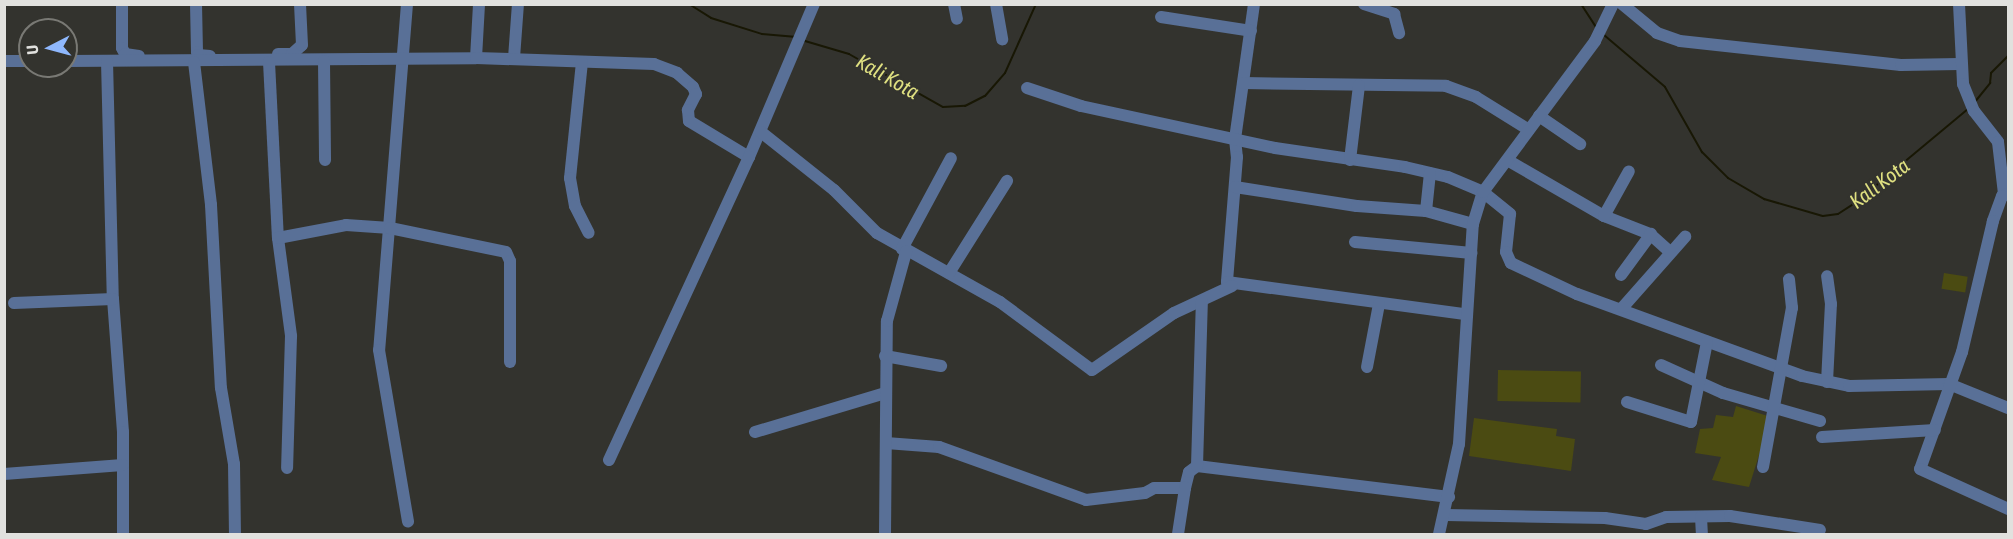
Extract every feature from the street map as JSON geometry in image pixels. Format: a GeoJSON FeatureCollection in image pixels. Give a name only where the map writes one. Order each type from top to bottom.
{"type":"FeatureCollection","features":[{"type":"Feature","properties":{"kind":"street"},"geometry":{"type":"LineString","coordinates":[[114,4],[111,61],[113,299],[123,465],[123,534]]}},
{"type":"Feature","properties":{"kind":"street"},"geometry":{"type":"LineString","coordinates":[[122,4],[125,54],[184,55],[197,46]]}},
{"type":"Feature","properties":{"kind":"street"},"geometry":{"type":"LineString","coordinates":[[196,4],[198,56],[292,54],[302,45],[300,4]]}},
{"type":"Feature","properties":{"kind":"street"},"geometry":{"type":"LineString","coordinates":[[407,4],[405,58],[379,329],[380,369],[408,522]]}},
{"type":"Feature","properties":{"kind":"street"},"geometry":{"type":"LineString","coordinates":[[476,58],[479,4]]}},
{"type":"Feature","properties":{"kind":"street"},"geometry":{"type":"LineString","coordinates":[[514,58],[518,4]]}},
{"type":"Feature","properties":{"kind":"street"},"geometry":{"type":"LineString","coordinates":[[609,460],[761,132],[814,4]]}},
{"type":"Feature","properties":{"kind":"street"},"geometry":{"type":"LineString","coordinates":[[954,4],[957,19]]}},
{"type":"Feature","properties":{"kind":"street"},"geometry":{"type":"LineString","coordinates":[[996,4],[1002,39]]}},
{"type":"Feature","properties":{"kind":"street"},"geometry":{"type":"LineString","coordinates":[[1232,286],[1226,275],[1235,187],[1235,139],[1254,4]]}},
{"type":"Feature","properties":{"kind":"street"},"geometry":{"type":"LineString","coordinates":[[1364,4],[1394,14],[1399,33]]}},
{"type":"Feature","properties":{"kind":"street"},"geometry":{"type":"LineString","coordinates":[[1439,534],[1446,515],[1462,412],[1465,314],[1473,224],[1483,192],[1509,161],[1539,116],[1595,41],[1613,4]]}},
{"type":"Feature","properties":{"kind":"street"},"geometry":{"type":"LineString","coordinates":[[1623,4],[1657,33],[1680,41],[1901,65],[1959,64]]}},
{"type":"Feature","properties":{"kind":"street"},"geometry":{"type":"LineString","coordinates":[[1959,4],[1959,64],[1966,95],[1974,111],[1998,142],[2006,194],[1993,221],[1962,352],[1920,469],[2008,509]]}},
{"type":"Feature","properties":{"kind":"street"},"geometry":{"type":"LineString","coordinates":[[1161,17],[1251,31]]}},
{"type":"Feature","properties":{"kind":"street"},"geometry":{"type":"LineString","coordinates":[[78,61],[269,62],[514,58],[654,64],[677,73],[696,94],[688,110],[689,121],[748,157]]}},
{"type":"Feature","properties":{"kind":"street"},"geometry":{"type":"LineString","coordinates":[[324,61],[325,160]]}},
{"type":"Feature","properties":{"kind":"street"},"geometry":{"type":"LineString","coordinates":[[194,62],[212,214],[221,388],[234,464],[235,534]]}},
{"type":"Feature","properties":{"kind":"street"},"geometry":{"type":"LineString","coordinates":[[269,62],[278,238],[291,336],[287,468]]}},
{"type":"Feature","properties":{"kind":"street"},"geometry":{"type":"LineString","coordinates":[[582,62],[570,178],[575,206],[589,233]]}},
{"type":"Feature","properties":{"kind":"street"},"geometry":{"type":"LineString","coordinates":[[1244,83],[1446,86],[1476,97],[1529,130]]}},
{"type":"Feature","properties":{"kind":"street"},"geometry":{"type":"LineString","coordinates":[[1350,160],[1359,86]]}},
{"type":"Feature","properties":{"kind":"street"},"geometry":{"type":"LineString","coordinates":[[1027,88],[1081,106],[1235,139],[1430,173],[1483,192],[1513,219],[1506,252],[1510,263],[1577,294],[1623,307],[1707,342],[1827,382],[1892,387],[1949,384],[2008,408]]}},
{"type":"Feature","properties":{"kind":"street"},"geometry":{"type":"LineString","coordinates":[[1539,116],[1580,144]]}},
{"type":"Feature","properties":{"kind":"street"},"geometry":{"type":"LineString","coordinates":[[761,132],[834,190],[877,233],[1000,302],[1092,370],[1174,313],[1232,286],[1465,314]]}},
{"type":"Feature","properties":{"kind":"street"},"geometry":{"type":"LineString","coordinates":[[885,534],[887,321],[904,250],[951,158]]}},
{"type":"Feature","properties":{"kind":"street"},"geometry":{"type":"LineString","coordinates":[[1509,161],[1604,216],[1651,234],[1670,252]]}},
{"type":"Feature","properties":{"kind":"street"},"geometry":{"type":"LineString","coordinates":[[1604,216],[1629,171]]}},
{"type":"Feature","properties":{"kind":"street"},"geometry":{"type":"LineString","coordinates":[[1426,211],[1430,173]]}},
{"type":"Feature","properties":{"kind":"street"},"geometry":{"type":"LineString","coordinates":[[949,273],[1007,181]]}},
{"type":"Feature","properties":{"kind":"street"},"geometry":{"type":"LineString","coordinates":[[1235,187],[1358,206],[1426,211],[1473,224]]}},
{"type":"Feature","properties":{"kind":"street"},"geometry":{"type":"LineString","coordinates":[[278,238],[346,225],[390,228],[506,252],[510,261],[510,362]]}},
{"type":"Feature","properties":{"kind":"street"},"geometry":{"type":"LineString","coordinates":[[1621,275],[1651,234]]}},
{"type":"Feature","properties":{"kind":"street"},"geometry":{"type":"LineString","coordinates":[[1623,307],[1685,237]]}},
{"type":"Feature","properties":{"kind":"street"},"geometry":{"type":"LineString","coordinates":[[1355,242],[1471,253]]}},
{"type":"Feature","properties":{"kind":"street"},"geometry":{"type":"LineString","coordinates":[[1827,276],[1832,304],[1827,382]]}},
{"type":"Feature","properties":{"kind":"street"},"geometry":{"type":"LineString","coordinates":[[1763,467],[1792,308],[1789,279]]}},
{"type":"Feature","properties":{"kind":"street"},"geometry":{"type":"LineString","coordinates":[[14,303],[113,299]]}},
{"type":"Feature","properties":{"kind":"street"},"geometry":{"type":"LineString","coordinates":[[1197,466],[1201,411],[1198,363],[1202,301]]}},
{"type":"Feature","properties":{"kind":"street"},"geometry":{"type":"LineString","coordinates":[[1367,367],[1378,304]]}},
{"type":"Feature","properties":{"kind":"street"},"geometry":{"type":"LineString","coordinates":[[1627,402],[1690,422],[1707,342]]}},
{"type":"Feature","properties":{"kind":"street"},"geometry":{"type":"LineString","coordinates":[[885,356],[941,366]]}},
{"type":"Feature","properties":{"kind":"street"},"geometry":{"type":"LineString","coordinates":[[1661,365],[1774,410],[1820,422]]}},
{"type":"Feature","properties":{"kind":"street"},"geometry":{"type":"LineString","coordinates":[[755,432],[885,393]]}},
{"type":"Feature","properties":{"kind":"street"},"geometry":{"type":"LineString","coordinates":[[1822,437],[1935,430]]}},
{"type":"Feature","properties":{"kind":"street"},"geometry":{"type":"LineString","coordinates":[[886,443],[939,447],[1086,500],[1145,493],[1154,488],[1185,488]]}},
{"type":"Feature","properties":{"kind":"street"},"geometry":{"type":"LineString","coordinates":[[4,474],[123,465]]}},
{"type":"Feature","properties":{"kind":"street"},"geometry":{"type":"LineString","coordinates":[[1178,534],[1189,471],[1197,466],[1449,497]]}},
{"type":"Feature","properties":{"kind":"street"},"geometry":{"type":"LineString","coordinates":[[1446,515],[1605,518],[1646,524],[1666,517],[1731,516],[1820,530]]}},
{"type":"Feature","properties":{"kind":"street"},"geometry":{"type":"LineString","coordinates":[[1701,517],[1702,534]]}},
{"type":"Feature","properties":{"kind":"shaded area"},"geometry":{"type":"Polygon","coordinates":[[[1944,273],[1968,277],[1965,293],[1941,289],[1944,273]]]}},
{"type":"Feature","properties":{"kind":"shaded area"},"geometry":{"type":"Polygon","coordinates":[[[1498,370],[1581,371],[1580,402],[1497,401],[1498,370]]]}},
{"type":"Feature","properties":{"kind":"shaded area"},"geometry":{"type":"Polygon","coordinates":[[[1736,406],[1771,417],[1749,487],[1712,480],[1721,457],[1695,453],[1700,429],[1713,428],[1716,415],[1733,417],[1736,406]]]}},
{"type":"Feature","properties":{"kind":"shaded area"},"geometry":{"type":"Polygon","coordinates":[[[1474,418],[1557,429],[1556,436],[1575,439],[1571,471],[1469,456],[1474,418]]]}},
{"type":"Feature","properties":{"kind":"waterway","name":"Kali Kota"},"geometry":{"type":"LineString","coordinates":[[689,4],[711,18],[762,34],[794,37]]}},
{"type":"Feature","properties":{"kind":"waterway","name":"Kali Kota"},"geometry":{"type":"LineString","coordinates":[[805,41],[849,54],[943,107],[965,106],[985,96],[1005,73],[1036,4]]}},
{"type":"Feature","properties":{"kind":"waterway","name":"Kali Kota"},"geometry":{"type":"LineString","coordinates":[[1581,4],[1596,27]]}},
{"type":"Feature","properties":{"kind":"waterway","name":"Kali Kota"},"geometry":{"type":"LineString","coordinates":[[1604,35],[1665,87],[1702,152],[1728,178],[1764,199],[1823,216],[1838,214],[1855,203],[1968,109]]}},
{"type":"Feature","properties":{"kind":"waterway","name":"Kali Kota"},"geometry":{"type":"LineString","coordinates":[[1974,103],[1990,83],[1991,73],[2008,56]]}}]}
